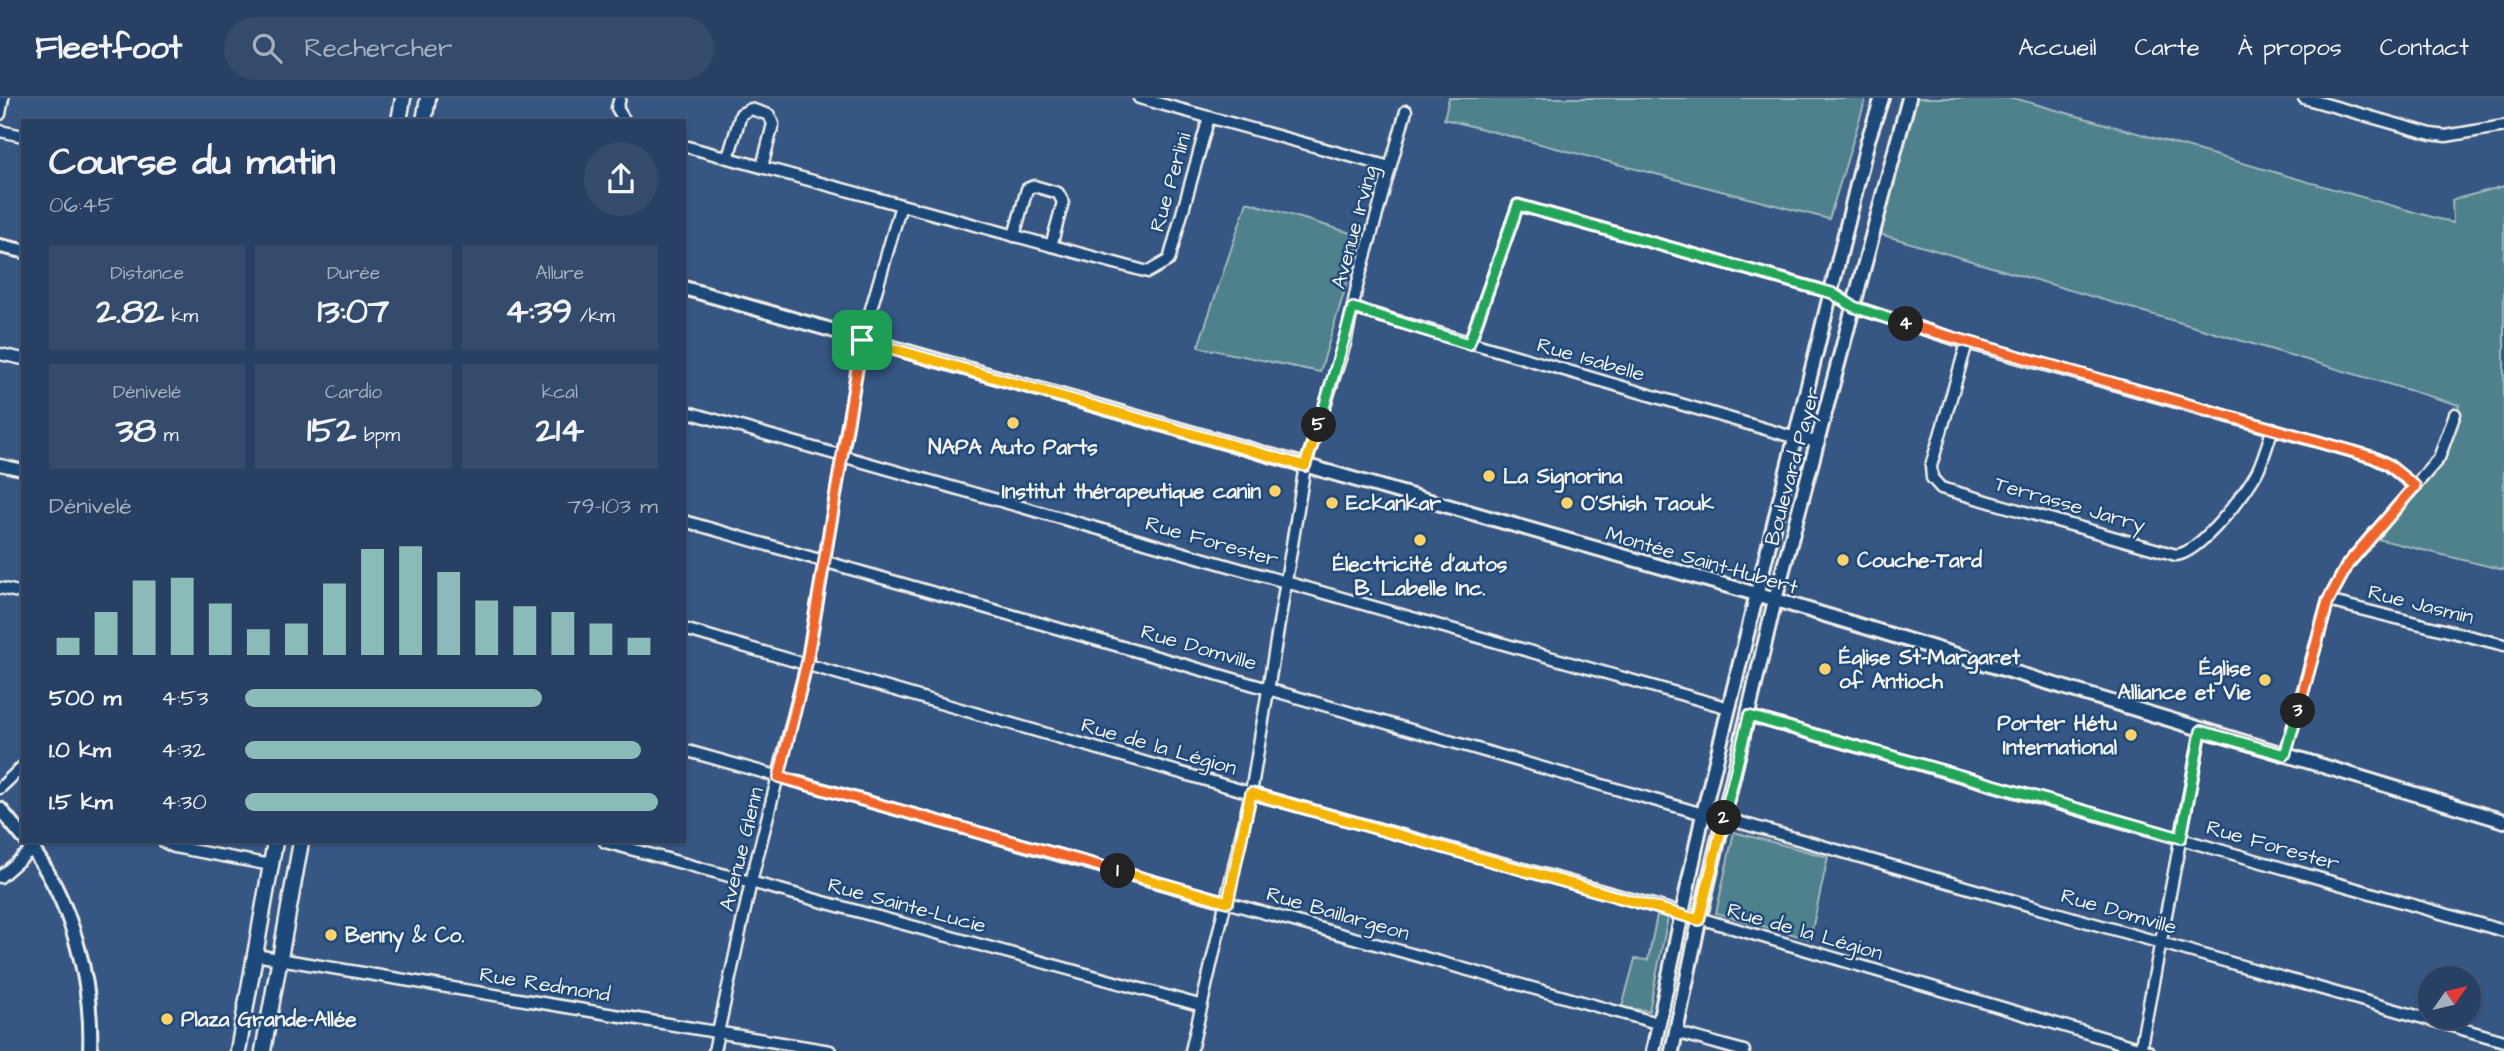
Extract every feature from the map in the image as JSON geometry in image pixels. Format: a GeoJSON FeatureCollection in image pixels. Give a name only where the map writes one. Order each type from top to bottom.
{"type":"FeatureCollection","features":[{"type":"Feature","properties":{"kind":"main road"},"geometry":{"type":"LineString","coordinates":[[399,119],[400,98]]}},
{"type":"Feature","properties":{"kind":"main road"},"geometry":{"type":"LineString","coordinates":[[424,119],[428,98]]}},
{"type":"Feature","properties":{"kind":"main road"},"geometry":{"type":"LineString","coordinates":[[238,1051],[275,843]]}},
{"type":"Feature","properties":{"kind":"main road"},"geometry":{"type":"LineString","coordinates":[[264,1051],[301,843]]}},
{"type":"Feature","properties":{"kind":"street"},"geometry":{"type":"LineString","coordinates":[[0,114],[3,98]]}},
{"type":"Feature","properties":{"kind":"street"},"geometry":{"type":"LineString","coordinates":[[620,98],[617,108],[624,119]]}},
{"type":"Feature","properties":{"kind":"street"},"geometry":{"type":"LineString","coordinates":[[1139,98],[1390,167]]}},
{"type":"Feature","properties":{"kind":"street","name":"Boulevard Payer"},"geometry":{"type":"LineString","coordinates":[[1653,1051],[1703,814],[1868,141],[1882,98]]}},
{"type":"Feature","properties":{"kind":"street","name":"Boulevard Payer"},"geometry":{"type":"LineString","coordinates":[[1672,1051],[1699,920],[1775,600],[1909,98]]}},
{"type":"Feature","properties":{"kind":"street"},"geometry":{"type":"LineString","coordinates":[[2304,98],[2332,102],[2438,135],[2504,126]]}},
{"type":"Feature","properties":{"kind":"street"},"geometry":{"type":"LineString","coordinates":[[728,158],[741,114],[751,109],[769,115],[773,124],[762,167]]}},
{"type":"Feature","properties":{"kind":"street","name":"Avenue Irving"},"geometry":{"type":"LineString","coordinates":[[1191,1051],[1199,1005],[1228,902],[1251,793],[1305,466],[1353,308],[1406,111]]}},
{"type":"Feature","properties":{"kind":"street","name":"Rue Perlini"},"geometry":{"type":"LineString","coordinates":[[686,147],[1148,272],[1169,260],[1209,117]]}},
{"type":"Feature","properties":{"kind":"street"},"geometry":{"type":"LineString","coordinates":[[0,131],[21,136]]}},
{"type":"Feature","properties":{"kind":"street"},"geometry":{"type":"LineString","coordinates":[[1014,236],[1027,190],[1034,186],[1058,193],[1063,202],[1051,246]]}},
{"type":"Feature","properties":{"kind":"street","name":"Avenue Glenn"},"geometry":{"type":"LineString","coordinates":[[714,1051],[751,882],[807,662],[840,455],[862,340],[901,205]]}},
{"type":"Feature","properties":{"kind":"street"},"geometry":{"type":"LineString","coordinates":[[1469,344],[1518,205],[1832,293],[1854,307],[1967,343],[2372,457],[2387,464],[2415,486]]}},
{"type":"Feature","properties":{"kind":"street"},"geometry":{"type":"LineString","coordinates":[[0,246],[21,251]]}},
{"type":"Feature","properties":{"kind":"street","name":"Montée Saint-Hubert"},"geometry":{"type":"LineString","coordinates":[[686,289],[1756,594],[2504,821]]}},
{"type":"Feature","properties":{"kind":"street","name":"Rue Isabelle"},"geometry":{"type":"LineString","coordinates":[[1353,308],[1469,344],[1796,438],[1819,442]]}},
{"type":"Feature","properties":{"kind":"street","name":"Terrasse Jarry"},"geometry":{"type":"LineString","coordinates":[[1967,343],[1931,466],[1932,478],[1941,488],[2176,555],[2194,549],[2244,492],[2258,469],[2273,428]]}},
{"type":"Feature","properties":{"kind":"street"},"geometry":{"type":"LineString","coordinates":[[0,354],[21,359]]}},
{"type":"Feature","properties":{"kind":"street","name":"Rue Forester"},"geometry":{"type":"LineString","coordinates":[[686,412],[1729,708]]}},
{"type":"Feature","properties":{"kind":"street"},"geometry":{"type":"LineString","coordinates":[[2285,755],[2328,601],[2348,564],[2439,458],[2455,414]]}},
{"type":"Feature","properties":{"kind":"street"},"geometry":{"type":"LineString","coordinates":[[0,465],[21,470]]}},
{"type":"Feature","properties":{"kind":"street","name":"Rue Domville"},"geometry":{"type":"LineString","coordinates":[[686,522],[1268,686],[1703,814]]}},
{"type":"Feature","properties":{"kind":"street"},"geometry":{"type":"LineString","coordinates":[[0,588],[21,593]]}},
{"type":"Feature","properties":{"kind":"street","name":"Rue Jasmin"},"geometry":{"type":"LineString","coordinates":[[2328,601],[2504,645]]}},
{"type":"Feature","properties":{"kind":"street","name":"Rue de la Légion"},"geometry":{"type":"LineString","coordinates":[[686,629],[1251,793],[1682,913],[2143,1050]]}},
{"type":"Feature","properties":{"kind":"street","name":"Rue Forester"},"geometry":{"type":"LineString","coordinates":[[1749,716],[2504,931]]}},
{"type":"Feature","properties":{"kind":"street"},"geometry":{"type":"LineString","coordinates":[[2143,1050],[2201,731]]}},
{"type":"Feature","properties":{"kind":"street","name":"Rue Baillargeon"},"geometry":{"type":"LineString","coordinates":[[686,751],[1657,1024]]}},
{"type":"Feature","properties":{"kind":"street"},"geometry":{"type":"LineString","coordinates":[[0,788],[21,767]]}},
{"type":"Feature","properties":{"kind":"street"},"geometry":{"type":"LineString","coordinates":[[0,809],[21,834]]}},
{"type":"Feature","properties":{"kind":"street","name":"Rue Domville"},"geometry":{"type":"LineString","coordinates":[[1724,818],[2504,1041]]}},
{"type":"Feature","properties":{"kind":"street"},"geometry":{"type":"LineString","coordinates":[[166,843],[174,847],[271,865]]}},
{"type":"Feature","properties":{"kind":"street","name":"Rue Sainte-Lucie"},"geometry":{"type":"LineString","coordinates":[[609,843],[1199,1005]]}},
{"type":"Feature","properties":{"kind":"street"},"geometry":{"type":"LineString","coordinates":[[0,877],[29,845],[59,899],[74,936],[86,989],[90,1051]]}},
{"type":"Feature","properties":{"kind":"street","name":"Rue Redmond"},"geometry":{"type":"LineString","coordinates":[[255,955],[830,1051]]}},
{"type":"Feature","properties":{"kind":"street"},"geometry":{"type":"LineString","coordinates":[[1675,1032],[1744,1051]]}},
{"type":"Feature","properties":{"kind":"green space"},"geometry":{"type":"Polygon","coordinates":[[[1449,98],[1866,98],[1829,219],[1444,119],[1449,98]]]}},
{"type":"Feature","properties":{"kind":"green space"},"geometry":{"type":"Polygon","coordinates":[[[1915,98],[2014,98],[2453,223],[2452,200],[2504,186],[2504,570],[2373,538],[2453,434],[2459,405],[1880,234],[1915,98]]]}},
{"type":"Feature","properties":{"kind":"green space"},"geometry":{"type":"Polygon","coordinates":[[[1247,202],[1361,236],[1320,372],[1198,347],[1247,202]]]}},
{"type":"Feature","properties":{"kind":"green space"},"geometry":{"type":"Polygon","coordinates":[[[1734,832],[1828,857],[1810,939],[1716,913],[1734,832]]]}},
{"type":"Feature","properties":{"kind":"green space"},"geometry":{"type":"Polygon","coordinates":[[[1657,915],[1668,918],[1649,1011],[1622,1007],[1635,959],[1648,960],[1657,915]]]}},
{"type":"Feature","properties":{"kind":"place","name":"NAPA Auto Parts"},"geometry":{"type":"Point","coordinates":[1013,423]}},
{"type":"Feature","properties":{"kind":"place","name":"La Signorina"},"geometry":{"type":"Point","coordinates":[1489,476]}},
{"type":"Feature","properties":{"kind":"place","name":"Institut thérapeutique canin"},"geometry":{"type":"Point","coordinates":[1275,491]}},
{"type":"Feature","properties":{"kind":"place","name":"Eckankar"},"geometry":{"type":"Point","coordinates":[1332,503]}},
{"type":"Feature","properties":{"kind":"place","name":"O'Shish Taouk"},"geometry":{"type":"Point","coordinates":[1567,503]}},
{"type":"Feature","properties":{"kind":"place","name":"Électricité d'autos B. Labelle Inc."},"geometry":{"type":"Point","coordinates":[1420,540]}},
{"type":"Feature","properties":{"kind":"place","name":"Couche-Tard"},"geometry":{"type":"Point","coordinates":[1843,560]}},
{"type":"Feature","properties":{"kind":"place","name":"Église St-Margaret of Antioch"},"geometry":{"type":"Point","coordinates":[1825,669]}},
{"type":"Feature","properties":{"kind":"place","name":"Église Alliance et Vie"},"geometry":{"type":"Point","coordinates":[2265,680]}},
{"type":"Feature","properties":{"kind":"place","name":"Porter Hétu International"},"geometry":{"type":"Point","coordinates":[2131,735]}},
{"type":"Feature","properties":{"kind":"place","name":"Benny & Co."},"geometry":{"type":"Point","coordinates":[331,935]}},
{"type":"Feature","properties":{"kind":"place","name":"Plaza Grande-Allée"},"geometry":{"type":"Point","coordinates":[167,1019]}},
{"type":"Feature","properties":{"kind":"route"},"geometry":{"type":"LineString","coordinates":[[1518,205],[1832,293],[1854,307],[1967,343],[2372,457],[2387,464],[2415,486],[2348,564],[2328,601],[2285,755],[2201,731],[2181,838],[1749,716],[1699,920],[1251,793],[1228,902],[779,777],[807,662],[840,455],[862,340],[1305,466],[1345,344],[1353,308],[1469,344],[1518,205]]}}]}
